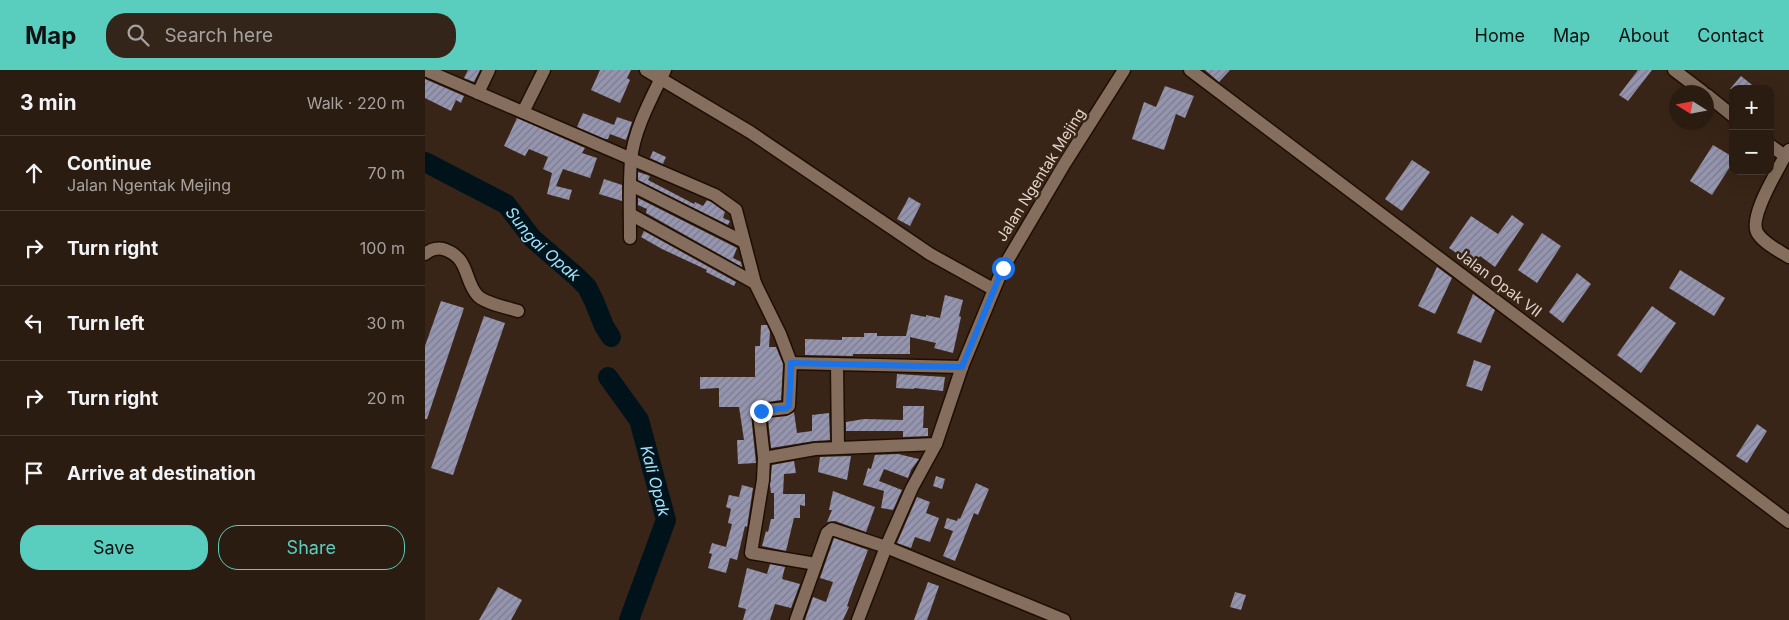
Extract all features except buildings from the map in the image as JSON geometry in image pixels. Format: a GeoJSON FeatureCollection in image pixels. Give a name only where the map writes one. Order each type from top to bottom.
{"type":"FeatureCollection","features":[{"type":"Feature","properties":{"kind":"street"},"geometry":{"type":"LineString","coordinates":[[425,70],[631,158],[726,202],[736,210],[755,283],[780,334],[791,363],[789,406],[761,411],[759,414],[764,458],[763,480],[751,552],[816,564]]}},
{"type":"Feature","properties":{"kind":"street"},"geometry":{"type":"LineString","coordinates":[[478,93],[489,70]]}},
{"type":"Feature","properties":{"kind":"street"},"geometry":{"type":"LineString","coordinates":[[523,112],[544,70]]}},
{"type":"Feature","properties":{"kind":"street"},"geometry":{"type":"LineString","coordinates":[[646,70],[663,74],[930,254],[993,289]]}},
{"type":"Feature","properties":{"kind":"street","name":"Jalan Ngentak Mejing"},"geometry":{"type":"LineString","coordinates":[[858,620],[886,547],[912,488],[936,444],[962,367],[1003,268],[1124,70]]}},
{"type":"Feature","properties":{"kind":"street","name":"Jalan Opak VII"},"geometry":{"type":"LineString","coordinates":[[1190,70],[1789,522]]}},
{"type":"Feature","properties":{"kind":"street"},"geometry":{"type":"LineString","coordinates":[[1673,70],[1693,85]]}},
{"type":"Feature","properties":{"kind":"street"},"geometry":{"type":"LineString","coordinates":[[629,238],[631,158],[640,125],[650,99],[663,74]]}},
{"type":"Feature","properties":{"kind":"street"},"geometry":{"type":"LineString","coordinates":[[1714,101],[1729,113]]}},
{"type":"Feature","properties":{"kind":"street"},"geometry":{"type":"LineString","coordinates":[[1774,147],[1787,153],[1758,211],[1755,226],[1756,232],[1761,238],[1789,257]]}},
{"type":"Feature","properties":{"kind":"street"},"geometry":{"type":"LineString","coordinates":[[631,185],[744,242]]}},
{"type":"Feature","properties":{"kind":"street"},"geometry":{"type":"LineString","coordinates":[[630,214],[755,283]]}},
{"type":"Feature","properties":{"kind":"street"},"geometry":{"type":"LineString","coordinates":[[425,254],[441,248],[449,251],[458,257],[465,266],[474,290],[479,297],[518,311]]}},
{"type":"Feature","properties":{"kind":"street"},"geometry":{"type":"LineString","coordinates":[[791,363],[962,367]]}},
{"type":"Feature","properties":{"kind":"street"},"geometry":{"type":"LineString","coordinates":[[837,364],[838,447]]}},
{"type":"Feature","properties":{"kind":"street"},"geometry":{"type":"LineString","coordinates":[[764,458],[838,447],[936,444]]}},
{"type":"Feature","properties":{"kind":"street"},"geometry":{"type":"LineString","coordinates":[[796,620],[827,533],[832,529],[886,547],[1064,620]]}},
{"type":"Feature","properties":{"kind":"waterway","name":"Sungai Opak"},"geometry":{"type":"LineString","coordinates":[[425,162],[506,204],[532,238],[587,287],[604,326],[611,337]]}},
{"type":"Feature","properties":{"kind":"waterway","name":"Kali Opak"},"geometry":{"type":"LineString","coordinates":[[608,377],[639,420],[666,520],[629,620]]}},
{"type":"Feature","properties":{"kind":"route"},"geometry":{"type":"LineString","coordinates":[[761,411],[789,406],[791,363],[962,367],[1003,268]]}}]}
